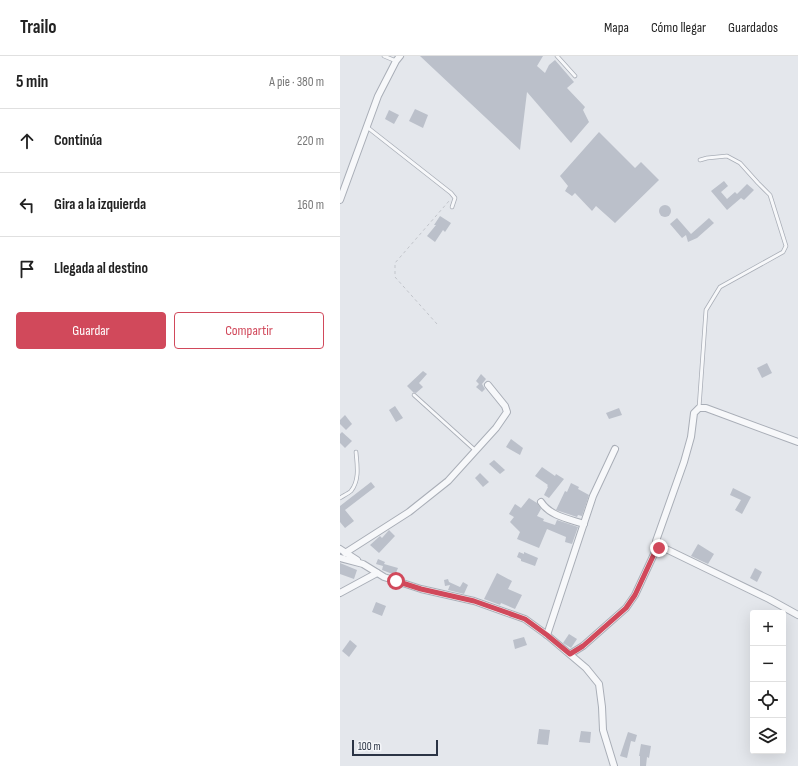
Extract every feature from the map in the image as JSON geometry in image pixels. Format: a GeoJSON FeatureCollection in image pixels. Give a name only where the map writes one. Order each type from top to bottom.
{"type":"FeatureCollection","features":[{"type":"Feature","properties":{"kind":"street"},"geometry":{"type":"LineString","coordinates":[[340,200],[378,96],[398,58]]}},
{"type":"Feature","properties":{"kind":"street"},"geometry":{"type":"LineString","coordinates":[[346,554],[409,512],[448,481],[496,428],[507,412],[505,406],[488,385]]}},
{"type":"Feature","properties":{"kind":"street"},"geometry":{"type":"LineString","coordinates":[[570,654],[583,646],[626,608],[635,595],[655,552],[656,541],[689,444],[694,413],[699,408],[706,408],[798,442]]}},
{"type":"Feature","properties":{"kind":"street"},"geometry":{"type":"LineString","coordinates":[[547,635],[593,496],[615,449]]}},
{"type":"Feature","properties":{"kind":"street"},"geometry":{"type":"LineString","coordinates":[[541,502],[551,513],[584,524]]}},
{"type":"Feature","properties":{"kind":"street"},"geometry":{"type":"LineString","coordinates":[[655,552],[659,548],[664,548],[770,599],[798,615]]}},
{"type":"Feature","properties":{"kind":"street"},"geometry":{"type":"LineString","coordinates":[[340,549],[377,574],[384,577],[421,589],[474,601],[525,619],[547,635],[586,668],[598,684],[602,707],[603,730],[614,766]]}},
{"type":"Feature","properties":{"kind":"street"},"geometry":{"type":"LineString","coordinates":[[340,558],[363,564]]}},
{"type":"Feature","properties":{"kind":"street"},"geometry":{"type":"LineString","coordinates":[[340,593],[377,574]]}},
{"type":"Feature","properties":{"kind":"lane"},"geometry":{"type":"LineString","coordinates":[[384,56],[398,58]]}},
{"type":"Feature","properties":{"kind":"lane"},"geometry":{"type":"LineString","coordinates":[[558,56],[576,76]]}},
{"type":"Feature","properties":{"kind":"lane"},"geometry":{"type":"LineString","coordinates":[[367,127],[451,193],[455,198],[452,207]]}},
{"type":"Feature","properties":{"kind":"lane"},"geometry":{"type":"LineString","coordinates":[[699,408],[706,310],[720,287],[783,252],[786,246],[770,195],[740,163],[727,156],[700,160]]}},
{"type":"Feature","properties":{"kind":"lane"},"geometry":{"type":"LineString","coordinates":[[414,395],[476,451]]}},
{"type":"Feature","properties":{"kind":"lane"},"geometry":{"type":"LineString","coordinates":[[340,498],[351,491],[357,477],[358,467],[356,452]]}},
{"type":"Feature","properties":{"kind":"path"},"geometry":{"type":"LineString","coordinates":[[437,324],[395,277],[395,263],[453,196]]}},
{"type":"Feature","properties":{"kind":"building"},"geometry":{"type":"Polygon","coordinates":[[[420,56],[543,56],[537,66],[545,73],[549,65],[555,60],[574,82],[567,88],[585,107],[583,110],[589,122],[571,143],[527,92],[520,150],[420,56]]]}},
{"type":"Feature","properties":{"kind":"building"},"geometry":{"type":"Polygon","coordinates":[[[415,109],[428,115],[423,128],[409,121],[415,109]]]}},
{"type":"Feature","properties":{"kind":"building"},"geometry":{"type":"Polygon","coordinates":[[[389,110],[399,115],[394,124],[385,119],[389,110]]]}},
{"type":"Feature","properties":{"kind":"building"},"geometry":{"type":"Polygon","coordinates":[[[599,132],[635,168],[641,162],[659,180],[615,223],[596,206],[592,211],[575,193],[572,196],[565,191],[568,186],[560,176],[599,132]]]}},
{"type":"Feature","properties":{"kind":"building"},"geometry":{"type":"Polygon","coordinates":[[[724,181],[728,186],[721,192],[727,199],[735,192],[737,194],[747,184],[754,190],[744,200],[741,198],[727,210],[711,191],[724,181]]]}},
{"type":"Feature","properties":{"kind":"building"},"geometry":{"type":"Polygon","coordinates":[[[663,205],[667,205],[671,211],[667,217],[663,217],[659,213],[659,209],[663,205]]]}},
{"type":"Feature","properties":{"kind":"building"},"geometry":{"type":"Polygon","coordinates":[[[440,216],[451,223],[445,232],[443,230],[435,242],[427,236],[436,225],[434,225],[440,216]]]}},
{"type":"Feature","properties":{"kind":"building"},"geometry":{"type":"Polygon","coordinates":[[[677,218],[691,234],[709,218],[714,223],[697,238],[688,242],[686,235],[682,238],[670,224],[677,218]]]}},
{"type":"Feature","properties":{"kind":"building"},"geometry":{"type":"Polygon","coordinates":[[[767,363],[772,373],[762,378],[757,368],[767,363]]]}},
{"type":"Feature","properties":{"kind":"building"},"geometry":{"type":"Polygon","coordinates":[[[423,371],[427,374],[419,383],[423,387],[416,393],[413,392],[407,386],[423,371]]]}},
{"type":"Feature","properties":{"kind":"building"},"geometry":{"type":"Polygon","coordinates":[[[481,374],[486,379],[482,384],[485,389],[482,392],[476,387],[479,384],[476,381],[481,374]]]}},
{"type":"Feature","properties":{"kind":"building"},"geometry":{"type":"Polygon","coordinates":[[[395,406],[403,418],[396,422],[389,410],[395,406]]]}},
{"type":"Feature","properties":{"kind":"building"},"geometry":{"type":"Polygon","coordinates":[[[619,408],[622,415],[609,419],[606,413],[619,408]]]}},
{"type":"Feature","properties":{"kind":"building"},"geometry":{"type":"Polygon","coordinates":[[[345,415],[352,424],[346,430],[340,424],[340,420],[345,415]]]}},
{"type":"Feature","properties":{"kind":"building"},"geometry":{"type":"Polygon","coordinates":[[[342,432],[352,441],[345,448],[340,443],[340,434],[342,432]]]}},
{"type":"Feature","properties":{"kind":"building"},"geometry":{"type":"Polygon","coordinates":[[[511,439],[523,448],[520,455],[506,447],[511,439]]]}},
{"type":"Feature","properties":{"kind":"building"},"geometry":{"type":"Polygon","coordinates":[[[494,460],[505,470],[500,474],[489,464],[494,460]]]}},
{"type":"Feature","properties":{"kind":"building"},"geometry":{"type":"Polygon","coordinates":[[[542,467],[555,476],[556,474],[564,479],[549,498],[544,495],[548,485],[535,476],[542,467]]]}},
{"type":"Feature","properties":{"kind":"building"},"geometry":{"type":"Polygon","coordinates":[[[480,473],[489,482],[483,487],[475,478],[480,473]]]}},
{"type":"Feature","properties":{"kind":"building"},"geometry":{"type":"Polygon","coordinates":[[[371,482],[375,487],[345,510],[354,521],[345,528],[340,522],[340,506],[371,482]]]}},
{"type":"Feature","properties":{"kind":"building"},"geometry":{"type":"Polygon","coordinates":[[[571,483],[589,495],[582,516],[578,515],[577,517],[556,510],[565,491],[567,492],[571,483]]]}},
{"type":"Feature","properties":{"kind":"building"},"geometry":{"type":"Polygon","coordinates":[[[733,488],[751,497],[742,514],[735,510],[741,500],[730,495],[733,488]]]}},
{"type":"Feature","properties":{"kind":"building"},"geometry":{"type":"Polygon","coordinates":[[[529,498],[537,503],[541,509],[537,516],[544,519],[543,521],[555,525],[557,520],[578,527],[572,544],[565,542],[566,537],[547,529],[539,548],[517,539],[520,532],[510,522],[514,517],[509,514],[515,504],[521,508],[529,498]]]}},
{"type":"Feature","properties":{"kind":"building"},"geometry":{"type":"Polygon","coordinates":[[[389,530],[395,536],[379,553],[370,545],[380,536],[382,538],[389,530]]]}},
{"type":"Feature","properties":{"kind":"building"},"geometry":{"type":"Polygon","coordinates":[[[698,544],[714,554],[708,564],[691,556],[698,544]]]}},
{"type":"Feature","properties":{"kind":"building"},"geometry":{"type":"Polygon","coordinates":[[[519,552],[524,554],[524,552],[538,558],[535,566],[521,561],[521,559],[517,557],[519,552]]]}},
{"type":"Feature","properties":{"kind":"building"},"geometry":{"type":"Polygon","coordinates":[[[378,559],[385,562],[384,564],[398,568],[395,575],[382,570],[383,566],[376,564],[378,559]]]}},
{"type":"Feature","properties":{"kind":"building"},"geometry":{"type":"Polygon","coordinates":[[[340,563],[357,570],[354,579],[340,574],[340,563]]]}},
{"type":"Feature","properties":{"kind":"building"},"geometry":{"type":"Polygon","coordinates":[[[755,568],[762,572],[757,582],[750,578],[755,568]]]}},
{"type":"Feature","properties":{"kind":"building"},"geometry":{"type":"Polygon","coordinates":[[[497,573],[512,581],[508,589],[522,595],[515,609],[501,603],[500,605],[484,599],[497,573]]]}},
{"type":"Feature","properties":{"kind":"building"},"geometry":{"type":"Polygon","coordinates":[[[448,579],[449,582],[460,587],[463,582],[468,585],[464,594],[448,590],[450,585],[445,586],[444,580],[448,579]]]}},
{"type":"Feature","properties":{"kind":"building"},"geometry":{"type":"Polygon","coordinates":[[[376,602],[386,606],[382,616],[372,612],[376,602]]]}},
{"type":"Feature","properties":{"kind":"building"},"geometry":{"type":"Polygon","coordinates":[[[569,634],[577,639],[571,648],[563,643],[569,634]]]}},
{"type":"Feature","properties":{"kind":"building"},"geometry":{"type":"Polygon","coordinates":[[[524,637],[527,645],[515,649],[513,640],[524,637]]]}},
{"type":"Feature","properties":{"kind":"building"},"geometry":{"type":"Polygon","coordinates":[[[350,640],[357,646],[349,657],[342,651],[350,640]]]}},
{"type":"Feature","properties":{"kind":"building"},"geometry":{"type":"Polygon","coordinates":[[[539,729],[550,730],[548,745],[537,744],[539,729]]]}},
{"type":"Feature","properties":{"kind":"building"},"geometry":{"type":"Polygon","coordinates":[[[581,731],[591,732],[590,743],[579,742],[581,731]]]}},
{"type":"Feature","properties":{"kind":"building"},"geometry":{"type":"Polygon","coordinates":[[[628,732],[637,735],[635,742],[631,741],[627,758],[620,756],[628,732]]]}},
{"type":"Feature","properties":{"kind":"building"},"geometry":{"type":"Polygon","coordinates":[[[641,744],[651,746],[649,758],[647,757],[646,766],[640,766],[639,756],[641,744]]]}},
{"type":"Feature","properties":{"kind":"route"},"geometry":{"type":"LineString","coordinates":[[396,581],[421,589],[474,601],[525,619],[570,654],[583,646],[626,608],[635,595],[655,552],[659,548]]}}]}
